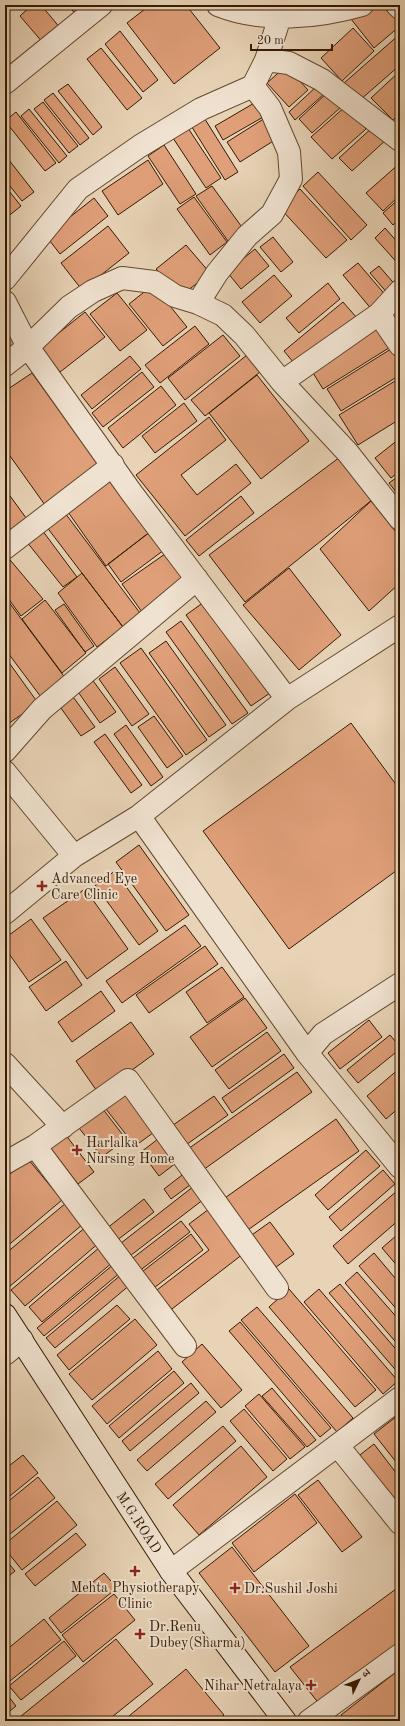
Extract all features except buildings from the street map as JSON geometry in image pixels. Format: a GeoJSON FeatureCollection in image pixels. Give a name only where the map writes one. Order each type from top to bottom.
{"type":"FeatureCollection","features":[{"type":"Feature","properties":{"kind":"street"},"geometry":{"type":"LineString","coordinates":[[5,83],[101,5]]}},
{"type":"Feature","properties":{"kind":"street"},"geometry":{"type":"LineString","coordinates":[[218,5],[240,12],[280,17],[341,11],[362,5]]}},
{"type":"Feature","properties":{"kind":"street"},"geometry":{"type":"LineString","coordinates":[[397,5],[400,8]]}},
{"type":"Feature","properties":{"kind":"street"},"geometry":{"type":"LineString","coordinates":[[5,279],[78,189],[140,146],[201,109],[253,86],[266,60],[280,17]]}},
{"type":"Feature","properties":{"kind":"street"},"geometry":{"type":"LineString","coordinates":[[266,60],[288,63],[322,80],[400,140]]}},
{"type":"Feature","properties":{"kind":"street"},"geometry":{"type":"LineString","coordinates":[[198,303],[217,273],[247,236],[272,214],[291,179],[289,152],[270,108],[253,86]]}},
{"type":"Feature","properties":{"kind":"street"},"geometry":{"type":"LineString","coordinates":[[5,365],[28,347],[69,307],[93,291],[122,278],[154,282],[175,296],[198,303],[223,315],[244,335],[282,382],[348,453],[400,519]]}},
{"type":"Feature","properties":{"kind":"street"},"geometry":{"type":"LineString","coordinates":[[282,382],[379,314],[400,291]]}},
{"type":"Feature","properties":{"kind":"street"},"geometry":{"type":"LineString","coordinates":[[5,302],[28,347],[131,492],[287,699]]}},
{"type":"Feature","properties":{"kind":"street"},"geometry":{"type":"LineString","coordinates":[[379,314],[400,345]]}},
{"type":"Feature","properties":{"kind":"street"},"geometry":{"type":"LineString","coordinates":[[5,548],[113,466]]}},
{"type":"Feature","properties":{"kind":"street"},"geometry":{"type":"LineString","coordinates":[[5,751],[42,709],[197,579]]}},
{"type":"Feature","properties":{"kind":"street"},"geometry":{"type":"LineString","coordinates":[[5,913],[74,856],[139,816],[287,699],[400,626]]}},
{"type":"Feature","properties":{"kind":"street"},"geometry":{"type":"LineString","coordinates":[[5,772],[74,856]]}},
{"type":"Feature","properties":{"kind":"street"},"geometry":{"type":"LineString","coordinates":[[139,816],[307,1053],[400,1167]]}},
{"type":"Feature","properties":{"kind":"street"},"geometry":{"type":"LineString","coordinates":[[307,1053],[323,1034],[400,984]]}},
{"type":"Feature","properties":{"kind":"street"},"geometry":{"type":"LineString","coordinates":[[5,1064],[63,1127]]}},
{"type":"Feature","properties":{"kind":"street"},"geometry":{"type":"LineString","coordinates":[[5,1163],[35,1146],[128,1080],[277,1288]]}},
{"type":"Feature","properties":{"kind":"street"},"geometry":{"type":"LineString","coordinates":[[35,1146],[185,1346]]}},
{"type":"Feature","properties":{"kind":"street","name":"M.G.ROAD"},"geometry":{"type":"LineString","coordinates":[[5,1315],[171,1571],[285,1721]]}},
{"type":"Feature","properties":{"kind":"street"},"geometry":{"type":"LineString","coordinates":[[5,1354],[22,1340]]}},
{"type":"Feature","properties":{"kind":"street"},"geometry":{"type":"LineString","coordinates":[[171,1571],[400,1398]]}},
{"type":"Feature","properties":{"kind":"street"},"geometry":{"type":"LineString","coordinates":[[338,1446],[400,1523]]}},
{"type":"Feature","properties":{"kind":"street"},"geometry":{"type":"LineString","coordinates":[[309,1721],[400,1655]]}},
{"type":"Feature","properties":{"kind":"place","name":"Advanced Eye Care Clinic"},"geometry":{"type":"Point","coordinates":[42,886]}},
{"type":"Feature","properties":{"kind":"place","name":"Harlalka Nursing Home"},"geometry":{"type":"Point","coordinates":[77,1150]}},
{"type":"Feature","properties":{"kind":"place","name":"Mehta Physiotherapy Clinic"},"geometry":{"type":"Point","coordinates":[135,1571]}},
{"type":"Feature","properties":{"kind":"place","name":"Dr.Sushil Joshi"},"geometry":{"type":"Point","coordinates":[235,1588]}},
{"type":"Feature","properties":{"kind":"place","name":"Dr.Renu Dubey(Sharma)"},"geometry":{"type":"Point","coordinates":[140,1634]}},
{"type":"Feature","properties":{"kind":"place","name":"Nihar Netralaya"},"geometry":{"type":"Point","coordinates":[311,1685]}}]}
